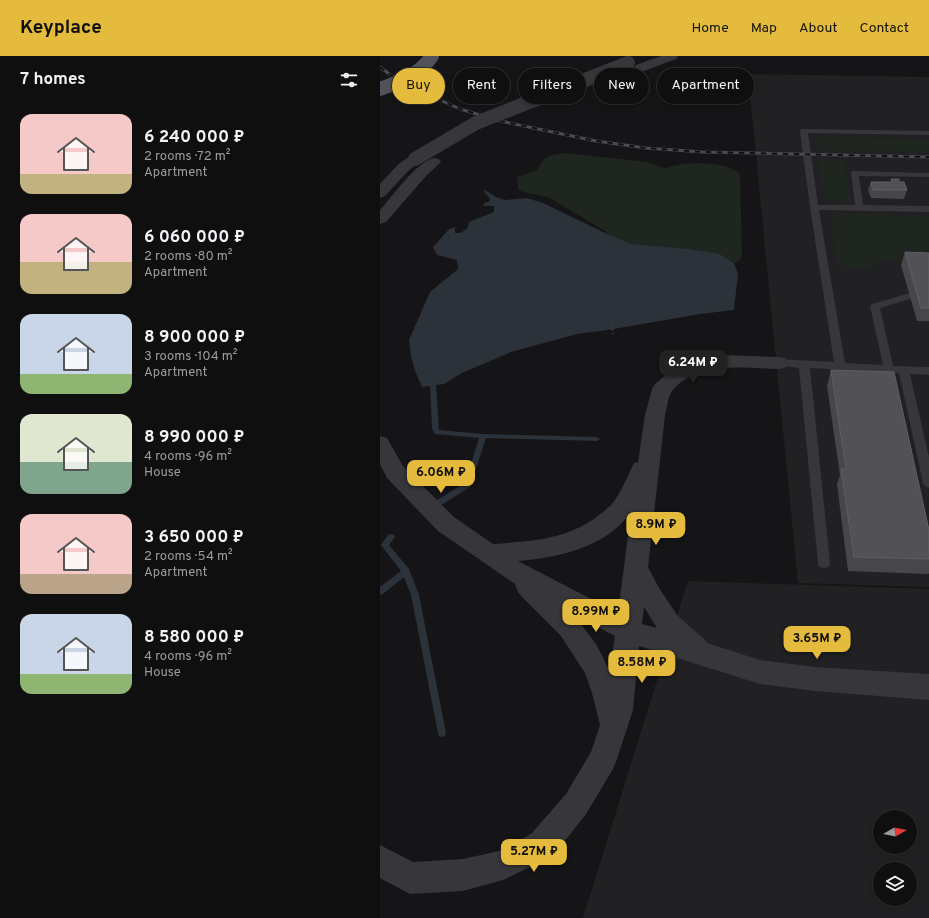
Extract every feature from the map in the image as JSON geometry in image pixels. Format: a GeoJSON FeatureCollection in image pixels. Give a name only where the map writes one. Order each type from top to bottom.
{"type":"FeatureCollection","features":[{"type":"Feature","properties":{"kind":"main road"},"geometry":{"type":"LineString","coordinates":[[380,89],[409,77],[420,69],[432,56]]}},
{"type":"Feature","properties":{"kind":"main road"},"geometry":{"type":"LineString","coordinates":[[380,78],[402,66]]}},
{"type":"Feature","properties":{"kind":"street"},"geometry":{"type":"LineString","coordinates":[[380,219],[421,173],[434,162],[488,130],[650,56]]}},
{"type":"Feature","properties":{"kind":"street"},"geometry":{"type":"LineString","coordinates":[[380,193],[402,169],[415,159],[476,123],[521,104],[637,62],[672,56]]}},
{"type":"Feature","properties":{"kind":"street"},"geometry":{"type":"LineString","coordinates":[[380,860],[410,878],[463,875],[503,865],[542,845],[576,804],[603,759],[619,710],[649,457],[655,415],[662,389],[684,370],[726,361],[778,363]]}},
{"type":"Feature","properties":{"kind":"street"},"geometry":{"type":"LineString","coordinates":[[380,444],[395,472],[446,524],[515,572],[629,631],[760,672],[815,679],[929,687]]}},
{"type":"Feature","properties":{"kind":"street"},"geometry":{"type":"LineString","coordinates":[[490,554],[538,550],[562,545],[584,538],[600,528],[620,510],[649,457]]}},
{"type":"Feature","properties":{"kind":"street"},"geometry":{"type":"LineString","coordinates":[[636,567],[650,596],[668,623],[701,653]]}},
{"type":"Feature","properties":{"kind":"street"},"geometry":{"type":"LineString","coordinates":[[515,572],[538,598],[560,617],[596,667],[609,701],[614,727]]}},
{"type":"Feature","properties":{"kind":"lane"},"geometry":{"type":"LineString","coordinates":[[840,367],[814,207],[804,131],[929,133]]}},
{"type":"Feature","properties":{"kind":"lane"},"geometry":{"type":"LineString","coordinates":[[859,207],[855,173],[929,175]]}},
{"type":"Feature","properties":{"kind":"lane"},"geometry":{"type":"LineString","coordinates":[[814,207],[929,209]]}},
{"type":"Feature","properties":{"kind":"lane"},"geometry":{"type":"LineString","coordinates":[[889,369],[875,306],[910,296]]}},
{"type":"Feature","properties":{"kind":"lane"},"geometry":{"type":"LineString","coordinates":[[778,363],[929,371]]}},
{"type":"Feature","properties":{"kind":"lane"},"geometry":{"type":"LineString","coordinates":[[804,364],[824,563]]}},
{"type":"Feature","properties":{"kind":"lane"},"geometry":{"type":"LineString","coordinates":[[904,370],[929,483]]}},
{"type":"Feature","properties":{"kind":"path"},"geometry":{"type":"LineString","coordinates":[[611,321],[613,334]]}},
{"type":"Feature","properties":{"kind":"shaded area"},"geometry":{"type":"Polygon","coordinates":[[[754,74],[929,77],[929,587],[798,583],[751,104],[754,104],[754,74]]]}},
{"type":"Feature","properties":{"kind":"shaded area"},"geometry":{"type":"Polygon","coordinates":[[[822,137],[929,139],[929,153],[820,150],[816,143],[822,137]]]}},
{"type":"Feature","properties":{"kind":"shaded area"},"geometry":{"type":"Polygon","coordinates":[[[565,153],[648,162],[666,168],[676,165],[702,163],[719,165],[734,170],[740,174],[742,253],[740,260],[735,263],[720,254],[632,244],[607,234],[605,231],[548,197],[526,193],[518,189],[517,177],[537,170],[543,161],[548,157],[555,154],[565,153]]]}},
{"type":"Feature","properties":{"kind":"shaded area"},"geometry":{"type":"Polygon","coordinates":[[[818,159],[844,160],[851,201],[837,202],[824,196],[818,159]]]}},
{"type":"Feature","properties":{"kind":"shaded area"},"geometry":{"type":"Polygon","coordinates":[[[483,190],[505,200],[527,198],[543,203],[607,234],[632,244],[689,249],[720,254],[734,263],[738,274],[734,310],[577,334],[511,352],[462,373],[444,384],[422,387],[415,371],[409,340],[430,292],[458,269],[457,260],[437,255],[433,247],[449,229],[455,227],[455,233],[460,233],[467,229],[469,222],[494,212],[494,206],[483,206],[484,203],[489,202],[490,199],[483,190]]]}},
{"type":"Feature","properties":{"kind":"shaded area"},"geometry":{"type":"Polygon","coordinates":[[[840,213],[929,216],[929,260],[887,260],[864,270],[851,269],[837,263],[831,220],[840,213]]]}},
{"type":"Feature","properties":{"kind":"shaded area"},"geometry":{"type":"Polygon","coordinates":[[[688,581],[929,589],[929,918],[583,918],[688,581]]]}},
{"type":"Feature","properties":{"kind":"building"},"geometry":{"type":"Polygon","coordinates":[[[891,179],[899,179],[899,182],[904,182],[907,190],[873,190],[871,182],[892,182],[891,179]]]}},
{"type":"Feature","properties":{"kind":"building"},"geometry":{"type":"Polygon","coordinates":[[[905,252],[929,253],[929,308],[921,308],[905,252]]]}},
{"type":"Feature","properties":{"kind":"building"},"geometry":{"type":"Polygon","coordinates":[[[831,370],[894,372],[929,530],[929,559],[854,557],[841,469],[846,469],[831,370]]]}},
{"type":"Feature","properties":{"kind":"waterway"},"geometry":{"type":"LineString","coordinates":[[433,385],[435,428],[437,432],[483,436]]}},
{"type":"Feature","properties":{"kind":"waterway"},"geometry":{"type":"LineString","coordinates":[[440,502],[468,485],[483,436]]}},
{"type":"Feature","properties":{"kind":"waterway"},"geometry":{"type":"LineString","coordinates":[[483,436],[597,439]]}},
{"type":"Feature","properties":{"kind":"waterway"},"geometry":{"type":"LineString","coordinates":[[391,537],[385,545],[406,571]]}},
{"type":"Feature","properties":{"kind":"waterway"},"geometry":{"type":"LineString","coordinates":[[380,592],[406,571]]}},
{"type":"Feature","properties":{"kind":"waterway"},"geometry":{"type":"LineString","coordinates":[[406,571],[415,595],[442,733]]}},
{"type":"Feature","properties":{"kind":"railway"},"geometry":{"type":"LineString","coordinates":[[380,67],[400,82],[460,109],[500,121],[596,141],[646,148],[702,152],[929,157]]}}]}
